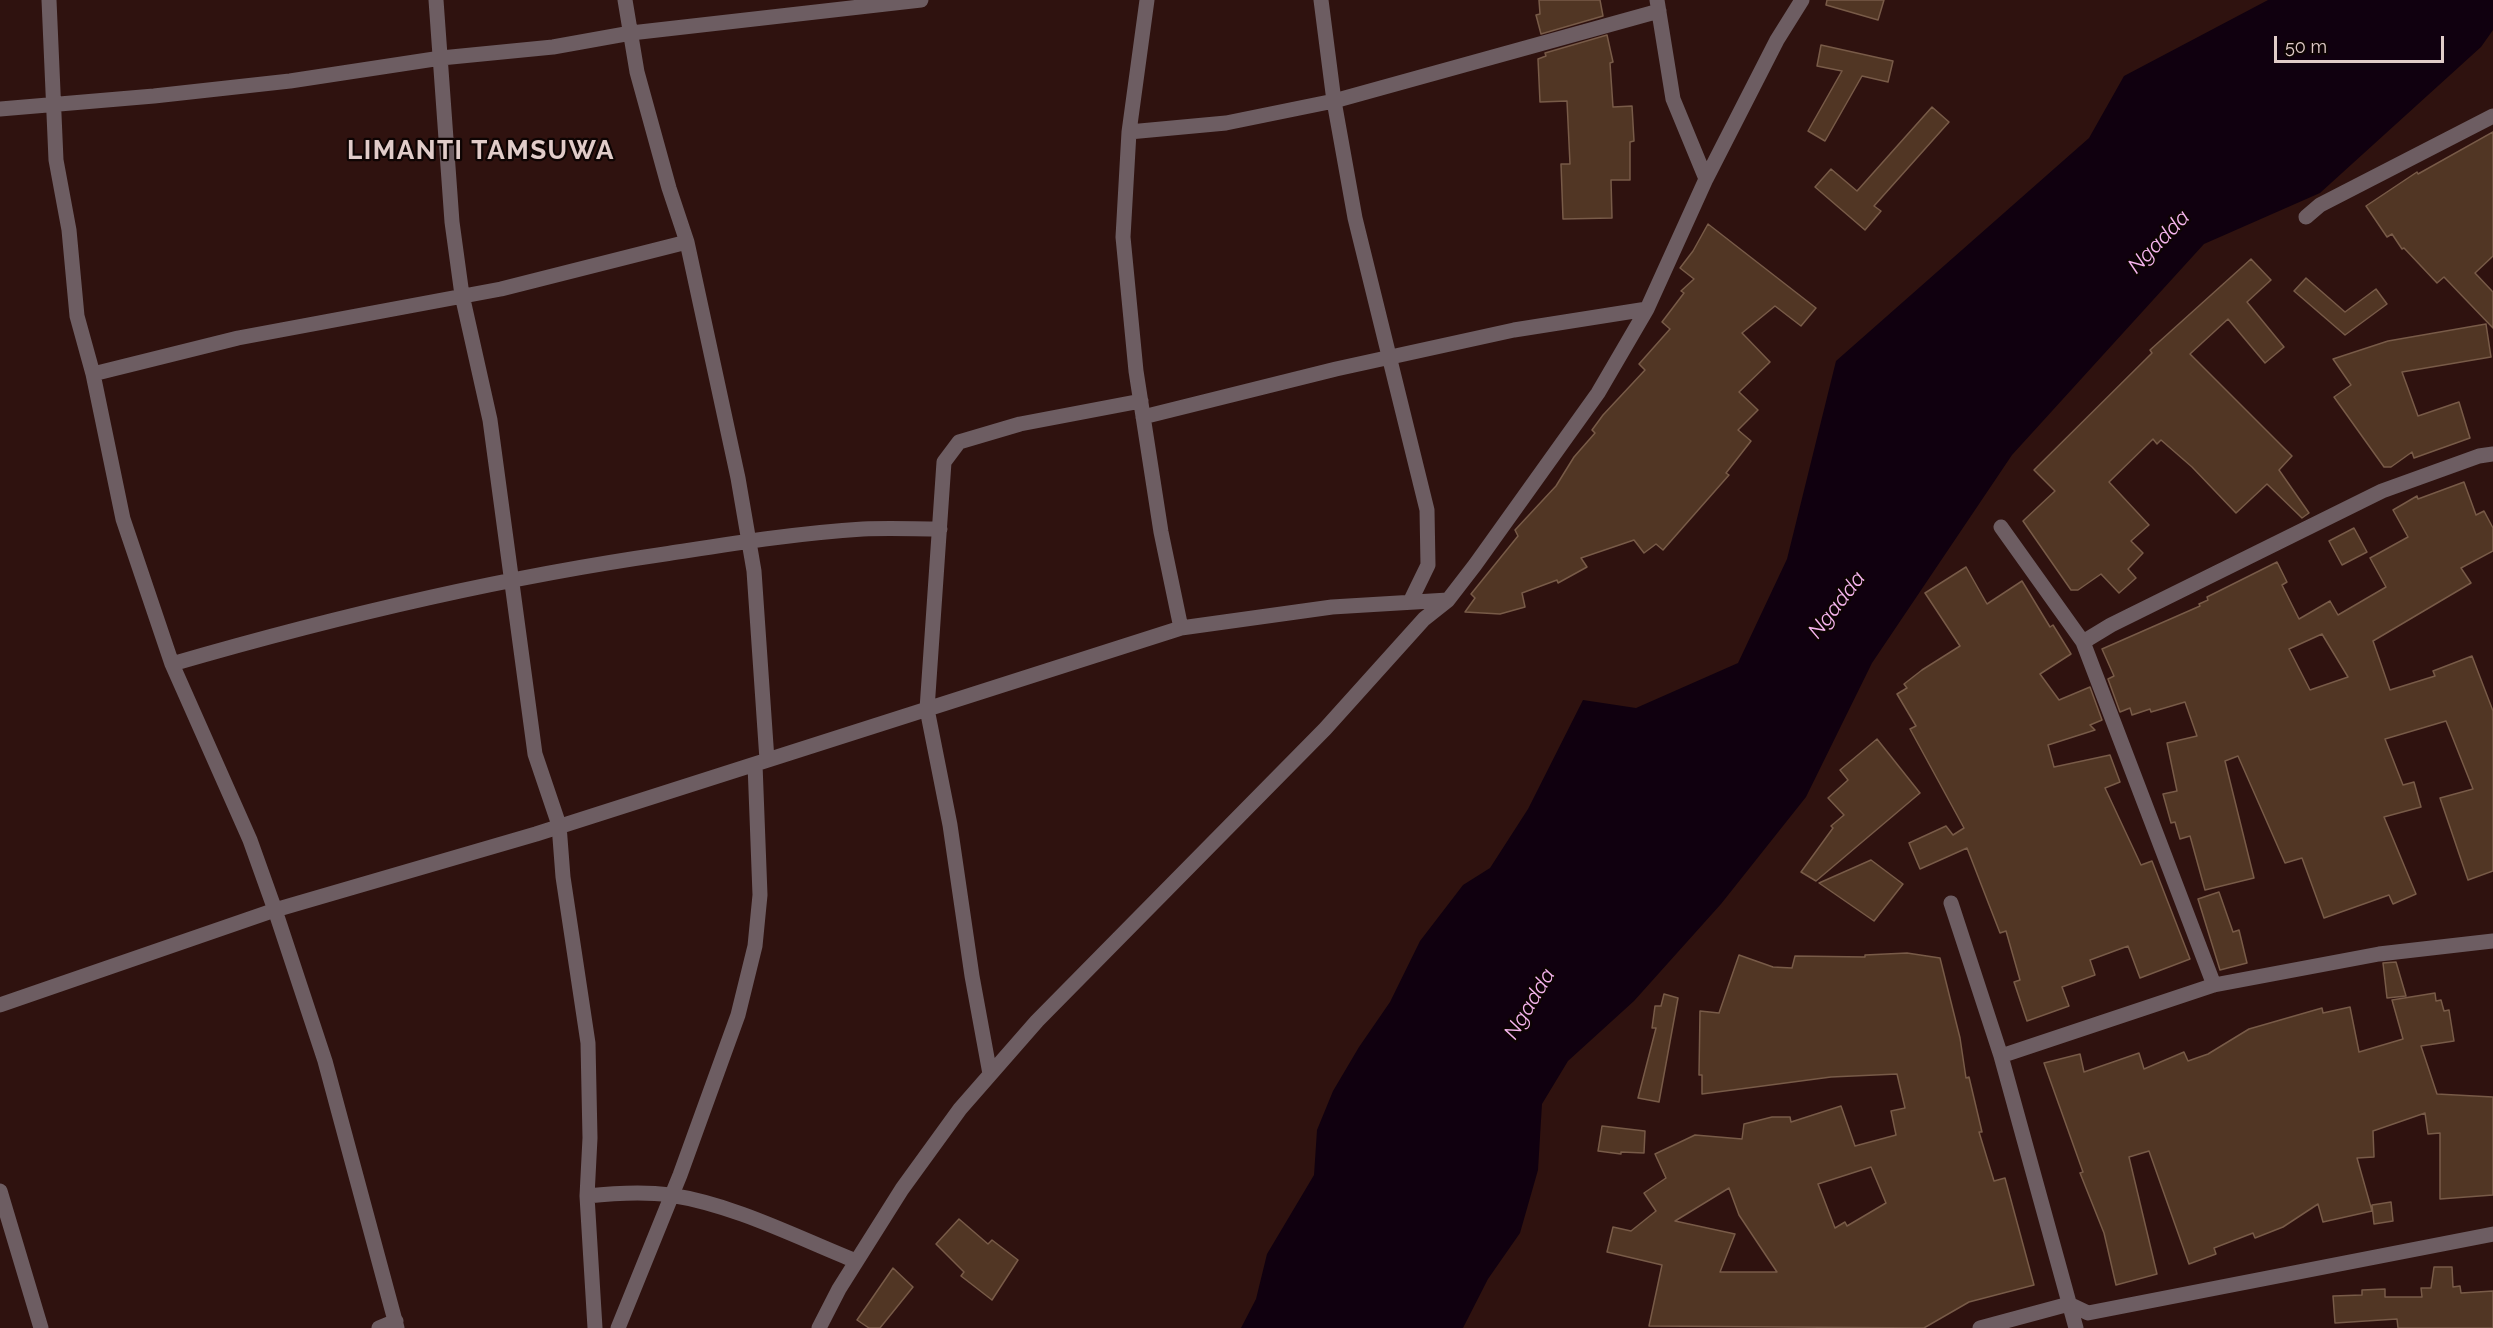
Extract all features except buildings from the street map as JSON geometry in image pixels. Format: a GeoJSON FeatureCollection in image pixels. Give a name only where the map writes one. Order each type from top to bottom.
{"type":"FeatureCollection","features":[{"type":"Feature","properties":{"kind":"street"},"geometry":{"type":"LineString","coordinates":[[50,0],[56,160],[69,230],[77,316],[93,374],[123,519],[172,664],[250,840],[325,1061],[396,1325],[379,1328]]}},
{"type":"Feature","properties":{"kind":"street"},"geometry":{"type":"LineString","coordinates":[[436,0],[452,222],[462,296],[490,420],[535,754],[559,825],[563,877],[588,1043],[590,1138],[587,1196],[595,1328]]}},
{"type":"Feature","properties":{"kind":"street"},"geometry":{"type":"LineString","coordinates":[[618,1328],[672,1196],[738,1015],[756,946],[760,895],[761,762],[754,571],[750,541],[687,242],[669,188],[637,72],[625,0]]}},
{"type":"Feature","properties":{"kind":"street"},"geometry":{"type":"LineString","coordinates":[[0,109],[290,81],[441,58],[553,47],[631,33],[921,0]]}},
{"type":"Feature","properties":{"kind":"street"},"geometry":{"type":"LineString","coordinates":[[1147,0],[1129,132],[1124,237],[1136,371],[1161,532],[1180,628]]}},
{"type":"Feature","properties":{"kind":"street"},"geometry":{"type":"LineString","coordinates":[[1321,0],[1334,101],[1355,218],[1427,510],[1428,566],[1410,602]]}},
{"type":"Feature","properties":{"kind":"street"},"geometry":{"type":"LineString","coordinates":[[819,1328],[856,1261],[902,1189],[960,1109],[1037,1021],[1324,729],[1424,619],[1448,600],[1536,482],[1598,393],[1647,309],[1706,179],[1777,40],[1802,0]]}},
{"type":"Feature","properties":{"kind":"street"},"geometry":{"type":"LineString","coordinates":[[1129,132],[1226,123],[1334,101],[1658,5],[1673,99],[1706,179]]}},
{"type":"Feature","properties":{"kind":"street"},"geometry":{"type":"LineString","coordinates":[[2306,217],[2320,205],[2493,116]]}},
{"type":"Feature","properties":{"kind":"street"},"geometry":{"type":"LineString","coordinates":[[93,374],[238,338],[501,289],[687,242]]}},
{"type":"Feature","properties":{"kind":"street"},"geometry":{"type":"LineString","coordinates":[[1143,417],[1514,330],[1647,309]]}},
{"type":"Feature","properties":{"kind":"street"},"geometry":{"type":"LineString","coordinates":[[990,1074],[972,976],[950,825],[927,709],[944,462],[959,442],[1020,424],[1142,400]]}},
{"type":"Feature","properties":{"kind":"street"},"geometry":{"type":"LineString","coordinates":[[2083,642],[2111,624],[2382,491],[2479,456],[2493,454]]}},
{"type":"Feature","properties":{"kind":"street"},"geometry":{"type":"LineString","coordinates":[[2001,527],[2083,642],[2214,985]]}},
{"type":"Feature","properties":{"kind":"street"},"geometry":{"type":"LineString","coordinates":[[172,664],[302,626],[513,579],[750,541],[863,529],[940,529]]}},
{"type":"Feature","properties":{"kind":"street"},"geometry":{"type":"LineString","coordinates":[[0,1005],[275,910],[559,825],[1180,628],[1332,607],[1448,600]]}},
{"type":"Feature","properties":{"kind":"street"},"geometry":{"type":"LineString","coordinates":[[1951,903],[2001,1056],[2076,1328]]}},
{"type":"Feature","properties":{"kind":"street"},"geometry":{"type":"LineString","coordinates":[[2001,1056],[2214,985],[2379,954],[2493,941]]}},
{"type":"Feature","properties":{"kind":"street"},"geometry":{"type":"LineString","coordinates":[[0,1191],[41,1328]]}},
{"type":"Feature","properties":{"kind":"street"},"geometry":{"type":"LineString","coordinates":[[587,1196],[631,1192],[672,1196],[748,1216],[856,1261]]}},
{"type":"Feature","properties":{"kind":"street"},"geometry":{"type":"LineString","coordinates":[[1980,1328],[2069,1304],[2088,1312],[2493,1234]]}},
{"type":"Feature","properties":{"kind":"water","name":"Ngadda"},"geometry":{"type":"Polygon","coordinates":[[[2268,0],[2493,0],[2493,30],[2481,47],[2320,193],[2204,244],[2012,455],[1872,663],[1806,797],[1721,904],[1634,1001],[1568,1061],[1542,1104],[1538,1170],[1520,1233],[1488,1279],[1463,1328],[1241,1328],[1256,1299],[1267,1254],[1314,1175],[1317,1130],[1333,1091],[1359,1047],[1390,1002],[1420,941],[1463,885],[1490,868],[1528,809],[1583,700],[1636,708],[1738,663],[1787,559],[1836,361],[2089,138],[2124,76],[2268,0]]]}},
{"type":"Feature","properties":{"kind":"district","name":"LIMANTI TAMSUWA"},"geometry":{"type":"Point","coordinates":[481,151]}}]}
